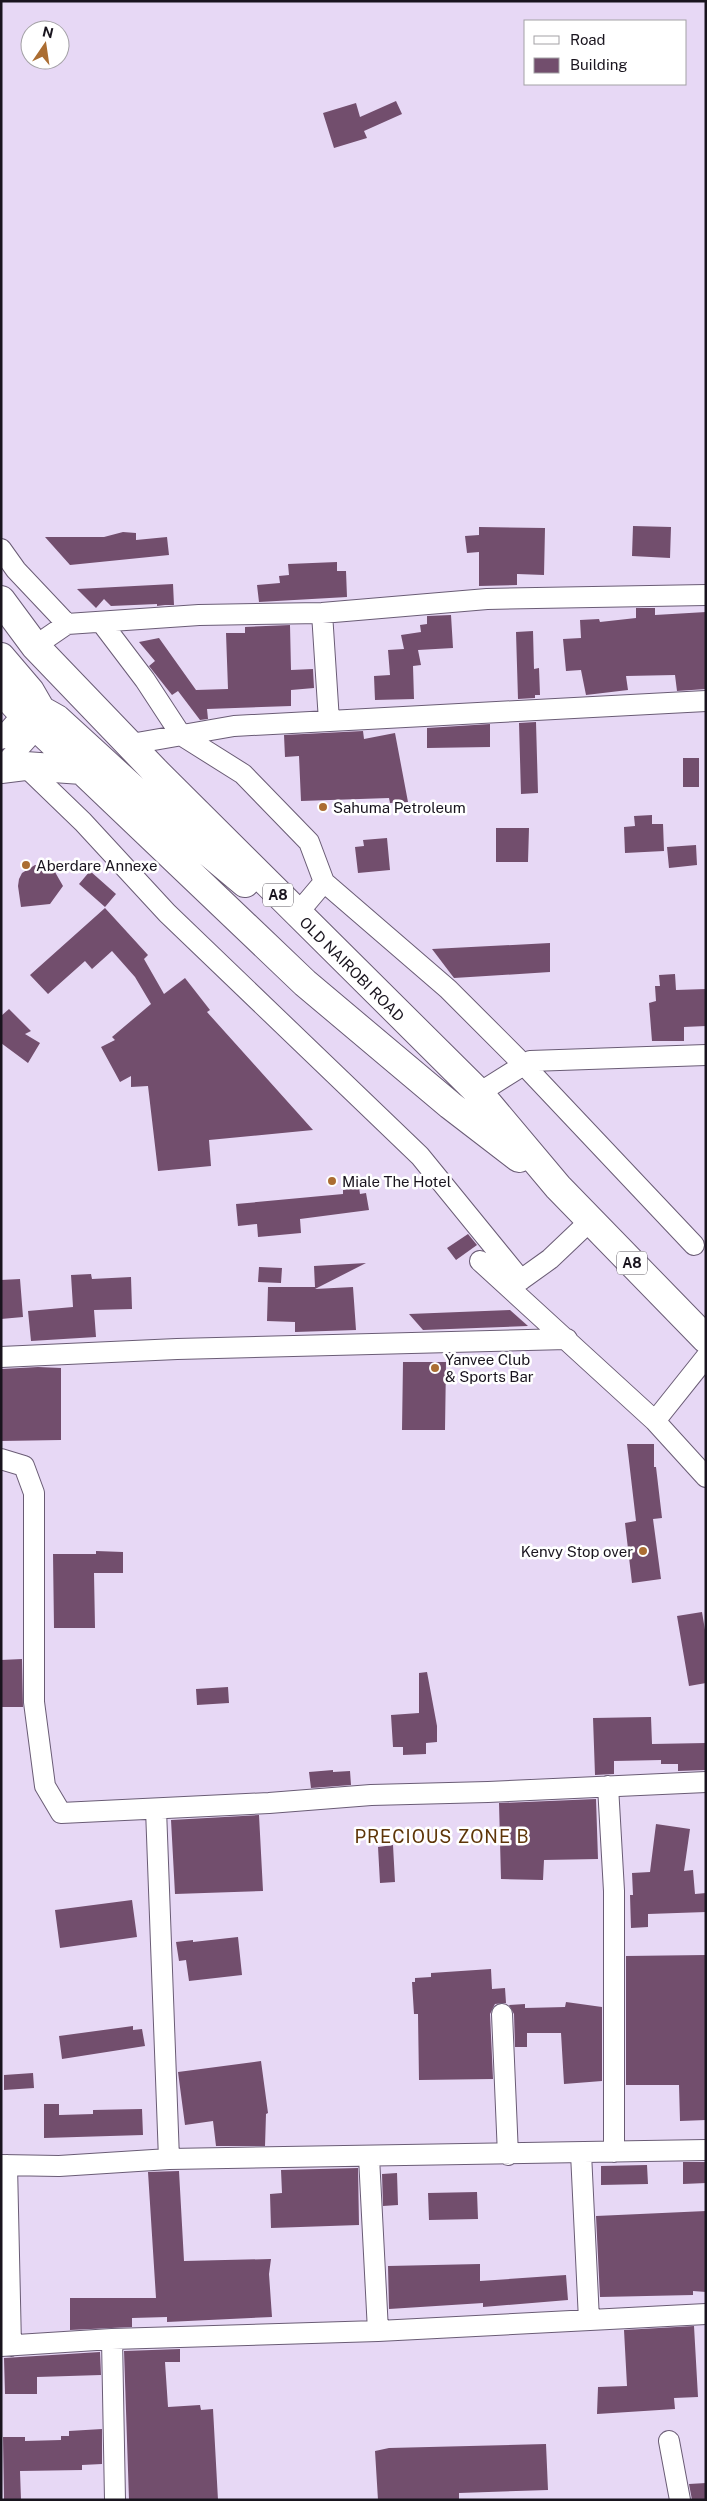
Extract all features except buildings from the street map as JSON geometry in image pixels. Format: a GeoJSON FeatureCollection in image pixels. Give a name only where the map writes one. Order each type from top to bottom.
{"type":"FeatureCollection","features":[{"type":"Feature","properties":{"kind":"highway","name":"OLD NAIROBI ROAD"},"geometry":{"type":"LineString","coordinates":[[1,600],[35,646],[297,914],[479,1094],[558,1187],[706,1339]]}},
{"type":"Feature","properties":{"kind":"highway"},"geometry":{"type":"LineString","coordinates":[[1,657],[30,691],[34,717],[68,728],[140,795],[241,880],[340,956]]}},
{"type":"Feature","properties":{"kind":"highway","name":"OLD NAIROBI ROAD"},"geometry":{"type":"LineString","coordinates":[[1,690],[34,717],[82,770],[305,983],[450,1105],[558,1187]]}},
{"type":"Feature","properties":{"kind":"highway"},"geometry":{"type":"LineString","coordinates":[[9,767],[82,770]]}},
{"type":"Feature","properties":{"kind":"street"},"geometry":{"type":"LineString","coordinates":[[1,549],[16,570],[67,624]]}},
{"type":"Feature","properties":{"kind":"street"},"geometry":{"type":"LineString","coordinates":[[35,646],[67,624],[200,615],[322,613],[486,599],[706,595]]}},
{"type":"Feature","properties":{"kind":"street"},"geometry":{"type":"LineString","coordinates":[[322,613],[329,721]]}},
{"type":"Feature","properties":{"kind":"street"},"geometry":{"type":"LineString","coordinates":[[101,622],[145,680],[181,735],[243,774],[309,842],[324,882],[448,989],[524,1065],[694,1245]]}},
{"type":"Feature","properties":{"kind":"street"},"geometry":{"type":"LineString","coordinates":[[131,744],[234,726],[706,701]]}},
{"type":"Feature","properties":{"kind":"street"},"geometry":{"type":"LineString","coordinates":[[1,739],[34,717]]}},
{"type":"Feature","properties":{"kind":"street"},"geometry":{"type":"LineString","coordinates":[[34,717],[9,767],[83,822],[167,913],[420,1156],[516,1284],[567,1339],[655,1421],[706,1477]]}},
{"type":"Feature","properties":{"kind":"street"},"geometry":{"type":"LineString","coordinates":[[297,914],[324,882]]}},
{"type":"Feature","properties":{"kind":"street"},"geometry":{"type":"LineString","coordinates":[[479,1094],[530,1061],[706,1055]]}},
{"type":"Feature","properties":{"kind":"street"},"geometry":{"type":"LineString","coordinates":[[516,1284],[550,1259],[590,1221]]}},
{"type":"Feature","properties":{"kind":"street"},"geometry":{"type":"LineString","coordinates":[[480,1261],[516,1284]]}},
{"type":"Feature","properties":{"kind":"street"},"geometry":{"type":"LineString","coordinates":[[1,1357],[177,1348],[567,1339]]}},
{"type":"Feature","properties":{"kind":"street"},"geometry":{"type":"LineString","coordinates":[[655,1421],[706,1358]]}},
{"type":"Feature","properties":{"kind":"street"},"geometry":{"type":"LineString","coordinates":[[1,1459],[24,1466],[34,1493],[34,1702],[45,1786],[61,1813],[269,1804],[371,1794],[706,1782]]}},
{"type":"Feature","properties":{"kind":"street"},"geometry":{"type":"LineString","coordinates":[[608,1786],[614,1891],[614,2152]]}},
{"type":"Feature","properties":{"kind":"street"},"geometry":{"type":"LineString","coordinates":[[156,1809],[169,2159]]}},
{"type":"Feature","properties":{"kind":"street"},"geometry":{"type":"LineString","coordinates":[[502,2014],[508,2155]]}},
{"type":"Feature","properties":{"kind":"street"},"geometry":{"type":"LineString","coordinates":[[706,2150],[508,2155],[169,2159],[59,2166],[4,2165],[6,2346],[112,2339],[378,2331],[706,2314]]}},
{"type":"Feature","properties":{"kind":"street"},"geometry":{"type":"LineString","coordinates":[[581,2153],[590,2320]]}},
{"type":"Feature","properties":{"kind":"street"},"geometry":{"type":"LineString","coordinates":[[370,2157],[378,2331]]}},
{"type":"Feature","properties":{"kind":"street"},"geometry":{"type":"LineString","coordinates":[[112,2339],[115,2500]]}},
{"type":"Feature","properties":{"kind":"street"},"geometry":{"type":"LineString","coordinates":[[669,2441],[680,2500]]}},
{"type":"Feature","properties":{"kind":"place","name":"Sahuma Petroleum"},"geometry":{"type":"Point","coordinates":[323,807]}},
{"type":"Feature","properties":{"kind":"place","name":"Aberdare Annexe"},"geometry":{"type":"Point","coordinates":[26,865]}},
{"type":"Feature","properties":{"kind":"place","name":"Miale The Hotel"},"geometry":{"type":"Point","coordinates":[332,1181]}},
{"type":"Feature","properties":{"kind":"place","name":"Yanvee Club & Sports Bar"},"geometry":{"type":"Point","coordinates":[435,1368]}},
{"type":"Feature","properties":{"kind":"place","name":"Kenvy Stop over"},"geometry":{"type":"Point","coordinates":[643,1551]}},
{"type":"Feature","properties":{"kind":"district","name":"PRECIOUS ZONE B"},"geometry":{"type":"Point","coordinates":[442,1836]}}]}
